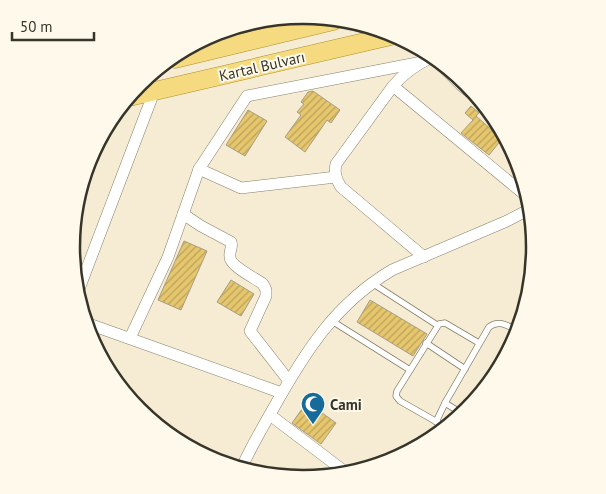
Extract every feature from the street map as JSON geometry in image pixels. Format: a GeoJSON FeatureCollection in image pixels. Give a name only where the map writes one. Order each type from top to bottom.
{"type":"FeatureCollection","features":[{"type":"Feature","properties":{"kind":"main road","name":"Kartal Bulvarı"},"geometry":{"type":"LineString","coordinates":[[188,56],[320,24]]}},
{"type":"Feature","properties":{"kind":"main road","name":"Kartal Bulvarı"},"geometry":{"type":"LineString","coordinates":[[140,95],[379,38]]}},
{"type":"Feature","properties":{"kind":"street"},"geometry":{"type":"LineString","coordinates":[[130,338],[168,258],[199,169],[247,96],[425,60]]}},
{"type":"Feature","properties":{"kind":"street"},"geometry":{"type":"LineString","coordinates":[[424,257],[345,190],[336,177],[336,164],[393,86],[400,78],[426,60]]}},
{"type":"Feature","properties":{"kind":"street"},"geometry":{"type":"LineString","coordinates":[[393,86],[519,190]]}},
{"type":"Feature","properties":{"kind":"street"},"geometry":{"type":"LineString","coordinates":[[83,280],[154,92]]}},
{"type":"Feature","properties":{"kind":"street"},"geometry":{"type":"LineString","coordinates":[[199,169],[242,188],[336,177]]}},
{"type":"Feature","properties":{"kind":"street"},"geometry":{"type":"LineString","coordinates":[[244,463],[282,393],[306,355],[351,300],[392,270],[523,212]]}},
{"type":"Feature","properties":{"kind":"street"},"geometry":{"type":"LineString","coordinates":[[183,214],[231,242],[232,246],[229,254],[233,264],[265,287],[266,296],[250,331],[289,381]]}},
{"type":"Feature","properties":{"kind":"street"},"geometry":{"type":"LineString","coordinates":[[507,221],[524,219]]}},
{"type":"Feature","properties":{"kind":"street"},"geometry":{"type":"LineString","coordinates":[[95,326],[282,393]]}},
{"type":"Feature","properties":{"kind":"street"},"geometry":{"type":"LineString","coordinates":[[270,415],[339,467]]}},
{"type":"Feature","properties":{"kind":"lane"},"geometry":{"type":"LineString","coordinates":[[372,283],[437,326]]}},
{"type":"Feature","properties":{"kind":"lane"},"geometry":{"type":"LineString","coordinates":[[332,321],[410,370]]}},
{"type":"Feature","properties":{"kind":"lane"},"geometry":{"type":"LineString","coordinates":[[436,422],[489,326],[496,322],[511,328]]}},
{"type":"Feature","properties":{"kind":"lane"},"geometry":{"type":"LineString","coordinates":[[439,424],[398,399],[396,396],[397,390],[437,326],[442,323],[446,323],[480,343]]}},
{"type":"Feature","properties":{"kind":"lane"},"geometry":{"type":"LineString","coordinates":[[426,343],[465,369]]}},
{"type":"Feature","properties":{"kind":"lane"},"geometry":{"type":"LineString","coordinates":[[445,403],[456,410]]}},
{"type":"Feature","properties":{"kind":"building"},"geometry":{"type":"Polygon","coordinates":[[[313,91],[340,110],[331,123],[327,120],[305,152],[285,137],[301,115],[297,112],[304,104],[301,102],[308,92],[313,91]]]}},
{"type":"Feature","properties":{"kind":"building"},"geometry":{"type":"Polygon","coordinates":[[[471,106],[479,113],[476,116],[496,135],[500,142],[489,155],[461,133],[473,120],[465,113],[471,106]]]}},
{"type":"Feature","properties":{"kind":"building"},"geometry":{"type":"Polygon","coordinates":[[[248,110],[267,121],[245,156],[226,145],[248,110]]]}},
{"type":"Feature","properties":{"kind":"building"},"geometry":{"type":"Polygon","coordinates":[[[184,241],[207,251],[181,310],[158,300],[184,241]]]}},
{"type":"Feature","properties":{"kind":"building"},"geometry":{"type":"Polygon","coordinates":[[[231,280],[254,294],[241,316],[217,302],[231,280]]]}},
{"type":"Feature","properties":{"kind":"building"},"geometry":{"type":"Polygon","coordinates":[[[370,300],[427,334],[413,356],[357,322],[370,300]]]}},
{"type":"Feature","properties":{"kind":"building","name":"Cami"},"geometry":{"type":"Polygon","coordinates":[[[307,402],[336,423],[321,444],[292,423],[307,402]]]}},
{"type":"Feature","properties":{"kind":"place","name":"Cami"},"geometry":{"type":"Point","coordinates":[313,425]}}]}
